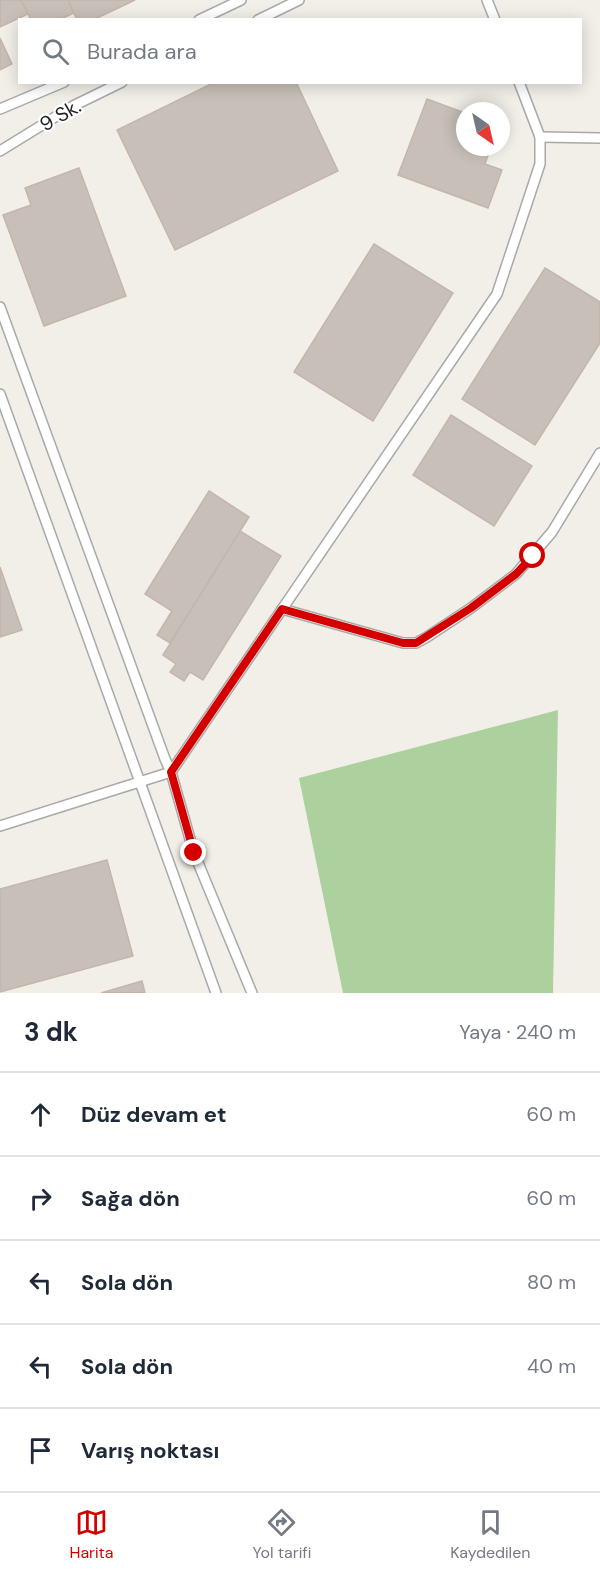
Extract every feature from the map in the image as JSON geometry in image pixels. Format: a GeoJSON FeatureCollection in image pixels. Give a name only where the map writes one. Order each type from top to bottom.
{"type":"FeatureCollection","features":[{"type":"Feature","properties":{"kind":"lane"},"geometry":{"type":"LineString","coordinates":[[203,18],[241,0]]}},
{"type":"Feature","properties":{"kind":"lane"},"geometry":{"type":"LineString","coordinates":[[262,18],[300,0]]}},
{"type":"Feature","properties":{"kind":"lane"},"geometry":{"type":"LineString","coordinates":[[487,0],[494,18]]}},
{"type":"Feature","properties":{"kind":"lane","name":"9 Sk."},"geometry":{"type":"LineString","coordinates":[[0,109],[59,84]]}},
{"type":"Feature","properties":{"kind":"lane","name":"9 Sk."},"geometry":{"type":"LineString","coordinates":[[0,151],[73,106],[118,84]]}},
{"type":"Feature","properties":{"kind":"lane"},"geometry":{"type":"LineString","coordinates":[[0,826],[171,772],[497,294],[540,164],[540,136],[520,84]]}},
{"type":"Feature","properties":{"kind":"lane"},"geometry":{"type":"LineString","coordinates":[[540,136],[600,138]]}},
{"type":"Feature","properties":{"kind":"lane"},"geometry":{"type":"LineString","coordinates":[[0,307],[171,772],[194,853],[252,993]]}},
{"type":"Feature","properties":{"kind":"lane"},"geometry":{"type":"LineString","coordinates":[[0,393],[216,993]]}},
{"type":"Feature","properties":{"kind":"lane"},"geometry":{"type":"LineString","coordinates":[[282,609],[403,643],[416,643],[471,608],[516,574],[552,532],[600,453]]}},
{"type":"Feature","properties":{"kind":"green space"},"geometry":{"type":"Polygon","coordinates":[[[558,710],[553,993],[343,993],[299,778],[558,710]]]}},
{"type":"Feature","properties":{"kind":"building"},"geometry":{"type":"Polygon","coordinates":[[[0,0],[21,0],[28,14],[0,27],[0,0]]]}},
{"type":"Feature","properties":{"kind":"building"},"geometry":{"type":"Polygon","coordinates":[[[21,0],[68,0],[74,13],[63,18],[30,18],[21,0]]]}},
{"type":"Feature","properties":{"kind":"building"},"geometry":{"type":"Polygon","coordinates":[[[68,0],[135,0],[97,18],[76,18],[68,0]]]}},
{"type":"Feature","properties":{"kind":"building"},"geometry":{"type":"Polygon","coordinates":[[[0,38],[12,64],[0,70],[0,38]]]}},
{"type":"Feature","properties":{"kind":"building"},"geometry":{"type":"Polygon","coordinates":[[[211,84],[297,84],[338,171],[175,250],[117,130],[211,84]]]}},
{"type":"Feature","properties":{"kind":"building"},"geometry":{"type":"Polygon","coordinates":[[[427,99],[456,110],[456,156],[488,156],[485,164],[502,170],[488,208],[398,175],[427,99]]]}},
{"type":"Feature","properties":{"kind":"building"},"geometry":{"type":"Polygon","coordinates":[[[79,168],[126,296],[44,326],[3,215],[31,205],[25,188],[79,168]]]}},
{"type":"Feature","properties":{"kind":"building"},"geometry":{"type":"Polygon","coordinates":[[[374,244],[453,293],[373,421],[294,372],[374,244]]]}},
{"type":"Feature","properties":{"kind":"building"},"geometry":{"type":"Polygon","coordinates":[[[545,268],[600,302],[600,343],[535,445],[462,399],[545,268]]]}},
{"type":"Feature","properties":{"kind":"building"},"geometry":{"type":"Polygon","coordinates":[[[451,415],[532,466],[494,526],[413,475],[451,415]]]}},
{"type":"Feature","properties":{"kind":"building"},"geometry":{"type":"Polygon","coordinates":[[[209,491],[249,517],[170,643],[157,635],[172,611],[145,594],[209,491]]]}},
{"type":"Feature","properties":{"kind":"building"},"geometry":{"type":"Polygon","coordinates":[[[240,531],[281,556],[203,680],[190,672],[184,681],[170,672],[176,664],[163,655],[240,531]]]}},
{"type":"Feature","properties":{"kind":"building"},"geometry":{"type":"Polygon","coordinates":[[[0,567],[22,630],[0,637],[0,567]]]}},
{"type":"Feature","properties":{"kind":"building"},"geometry":{"type":"Polygon","coordinates":[[[107,860],[133,956],[0,992],[0,889],[107,860]]]}},
{"type":"Feature","properties":{"kind":"building"},"geometry":{"type":"Polygon","coordinates":[[[142,981],[145,993],[101,993],[142,981]]]}},
{"type":"Feature","properties":{"kind":"route"},"geometry":{"type":"LineString","coordinates":[[194,853],[171,772],[282,609],[403,643],[416,643],[471,608],[516,574],[533,556]]}}]}
